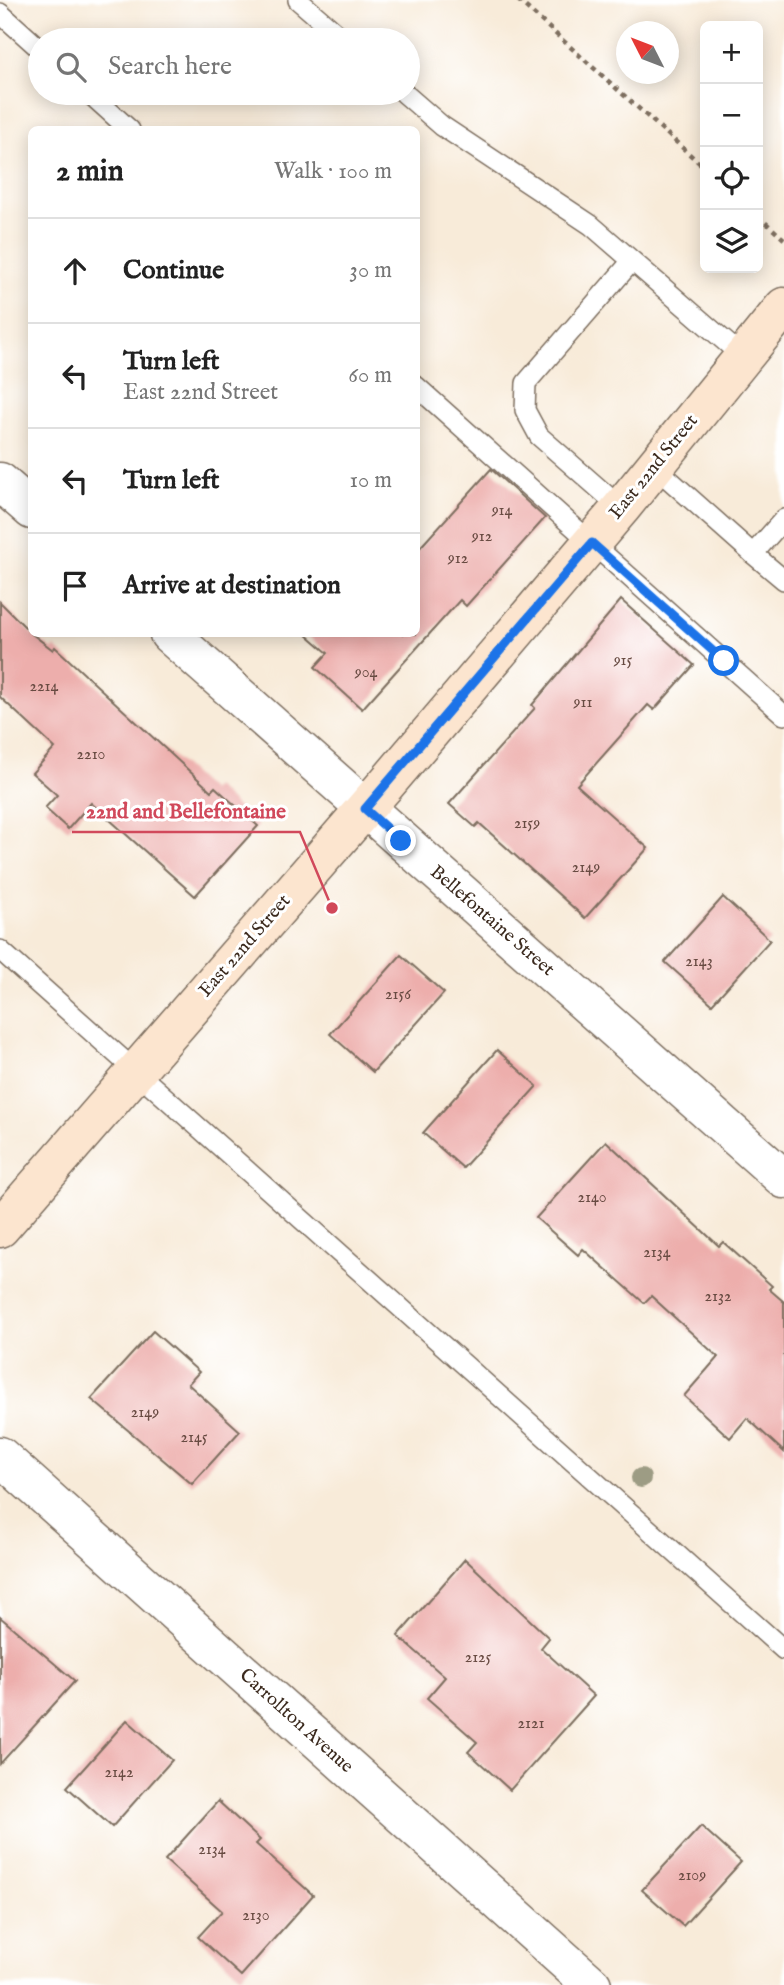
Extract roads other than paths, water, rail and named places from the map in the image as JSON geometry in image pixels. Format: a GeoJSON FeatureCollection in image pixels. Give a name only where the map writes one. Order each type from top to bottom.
{"type":"FeatureCollection","features":[{"type":"Feature","properties":{"kind":"main road","name":"East 22nd Street"},"geometry":{"type":"LineString","coordinates":[[0,1228],[365,809],[592,543],[742,356],[781,318]]}},
{"type":"Feature","properties":{"kind":"street"},"geometry":{"type":"LineString","coordinates":[[0,482],[28,506]]}},
{"type":"Feature","properties":{"kind":"street","name":"Bellefontaine Street"},"geometry":{"type":"LineString","coordinates":[[172,637],[784,1179]]}},
{"type":"Feature","properties":{"kind":"street","name":"Carrollton Avenue"},"geometry":{"type":"LineString","coordinates":[[0,1456],[592,1985]]}},
{"type":"Feature","properties":{"kind":"lane"},"geometry":{"type":"LineString","coordinates":[[298,0],[330,28]]}},
{"type":"Feature","properties":{"kind":"lane"},"geometry":{"type":"LineString","coordinates":[[0,13],[28,38]]}},
{"type":"Feature","properties":{"kind":"lane"},"geometry":{"type":"LineString","coordinates":[[102,105],[126,126]]}},
{"type":"Feature","properties":{"kind":"lane"},"geometry":{"type":"LineString","coordinates":[[418,105],[442,125],[592,225],[742,356]]}},
{"type":"Feature","properties":{"kind":"lane"},"geometry":{"type":"LineString","coordinates":[[621,508],[539,436],[526,410],[526,383],[632,261]]}},
{"type":"Feature","properties":{"kind":"lane"},"geometry":{"type":"LineString","coordinates":[[420,390],[784,715]]}},
{"type":"Feature","properties":{"kind":"lane"},"geometry":{"type":"LineString","coordinates":[[654,467],[784,580]]}},
{"type":"Feature","properties":{"kind":"lane"},"geometry":{"type":"LineString","coordinates":[[753,554],[784,519]]}},
{"type":"Feature","properties":{"kind":"lane"},"geometry":{"type":"LineString","coordinates":[[0,950],[784,1650]]}},
{"type":"Feature","properties":{"kind":"place","name":"22nd and Bellefontaine"},"geometry":{"type":"Point","coordinates":[332,908]}}]}
